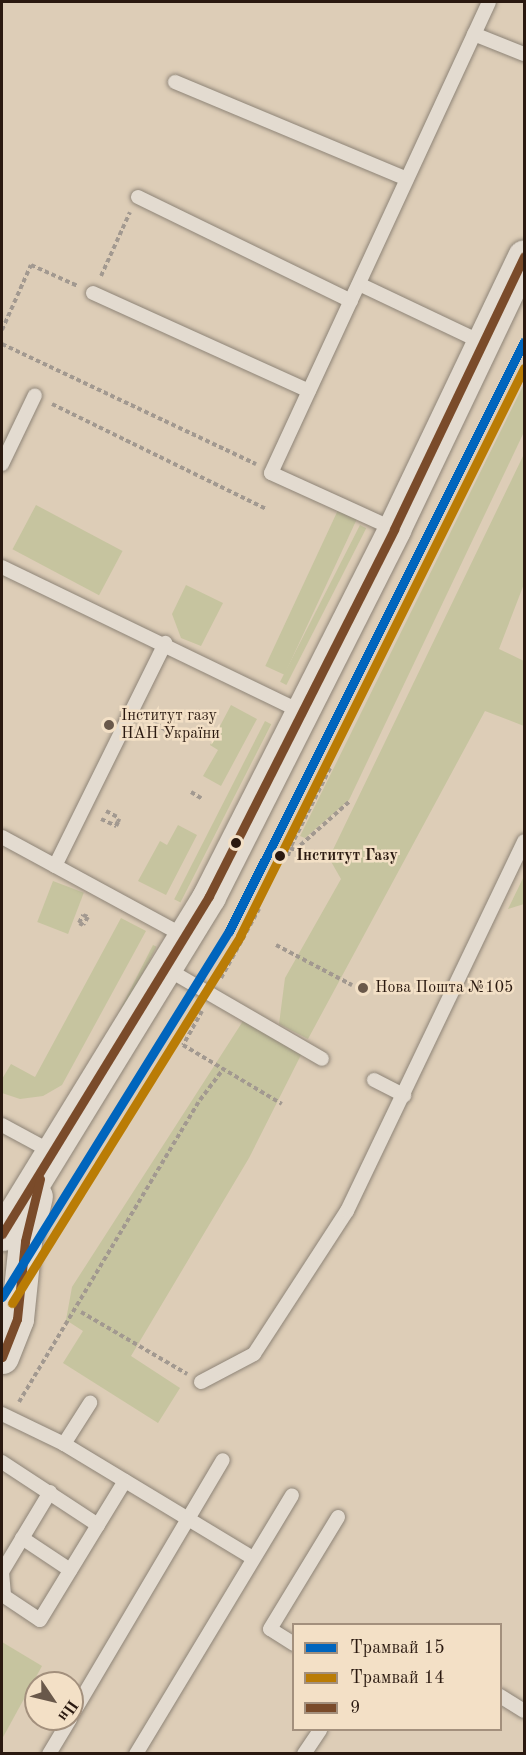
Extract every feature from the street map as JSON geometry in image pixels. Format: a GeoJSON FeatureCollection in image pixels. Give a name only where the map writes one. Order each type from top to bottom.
{"type":"FeatureCollection","features":[{"type":"Feature","properties":{"kind":"main road"},"geometry":{"type":"LineString","coordinates":[[2,1234],[186,936],[394,529],[525,256]]}},
{"type":"Feature","properties":{"kind":"main road"},"geometry":{"type":"LineString","coordinates":[[5,1352],[21,1295],[24,1241],[47,1160]]}},
{"type":"Feature","properties":{"kind":"lane"},"geometry":{"type":"LineString","coordinates":[[394,529],[271,473],[489,2]]}},
{"type":"Feature","properties":{"kind":"lane"},"geometry":{"type":"LineString","coordinates":[[474,34],[525,54]]}},
{"type":"Feature","properties":{"kind":"lane"},"geometry":{"type":"LineString","coordinates":[[176,82],[407,179]]}},
{"type":"Feature","properties":{"kind":"lane"},"geometry":{"type":"LineString","coordinates":[[138,197],[351,301]]}},
{"type":"Feature","properties":{"kind":"lane"},"geometry":{"type":"LineString","coordinates":[[359,284],[483,343]]}},
{"type":"Feature","properties":{"kind":"lane"},"geometry":{"type":"LineString","coordinates":[[93,293],[309,391]]}},
{"type":"Feature","properties":{"kind":"lane"},"geometry":{"type":"LineString","coordinates":[[2,464],[35,395]]}},
{"type":"Feature","properties":{"kind":"lane"},"geometry":{"type":"LineString","coordinates":[[2,567],[165,643],[302,712]]}},
{"type":"Feature","properties":{"kind":"lane"},"geometry":{"type":"LineString","coordinates":[[55,866],[165,643]]}},
{"type":"Feature","properties":{"kind":"lane"},"geometry":{"type":"LineString","coordinates":[[2,837],[186,936]]}},
{"type":"Feature","properties":{"kind":"lane"},"geometry":{"type":"LineString","coordinates":[[201,1382],[254,1354],[347,1211],[525,841]]}},
{"type":"Feature","properties":{"kind":"lane"},"geometry":{"type":"LineString","coordinates":[[167,969],[322,1059]]}},
{"type":"Feature","properties":{"kind":"lane"},"geometry":{"type":"LineString","coordinates":[[374,1080],[404,1095]]}},
{"type":"Feature","properties":{"kind":"lane"},"geometry":{"type":"LineString","coordinates":[[2,1125],[47,1160]]}},
{"type":"Feature","properties":{"kind":"lane"},"geometry":{"type":"LineString","coordinates":[[64,1444],[90,1403]]}},
{"type":"Feature","properties":{"kind":"lane"},"geometry":{"type":"LineString","coordinates":[[5,1416],[64,1444],[253,1558]]}},
{"type":"Feature","properties":{"kind":"lane"},"geometry":{"type":"LineString","coordinates":[[84,1695],[223,1460]]}},
{"type":"Feature","properties":{"kind":"lane"},"geometry":{"type":"LineString","coordinates":[[2,1462],[98,1525]]}},
{"type":"Feature","properties":{"kind":"lane"},"geometry":{"type":"LineString","coordinates":[[50,1492],[2,1572],[4,1596],[40,1620],[125,1481]]}},
{"type":"Feature","properties":{"kind":"lane"},"geometry":{"type":"LineString","coordinates":[[136,1754],[292,1495]]}},
{"type":"Feature","properties":{"kind":"lane"},"geometry":{"type":"LineString","coordinates":[[292,1643],[270,1629],[338,1516]]}},
{"type":"Feature","properties":{"kind":"lane"},"geometry":{"type":"LineString","coordinates":[[21,1538],[70,1570]]}},
{"type":"Feature","properties":{"kind":"lane"},"geometry":{"type":"LineString","coordinates":[[502,1697],[525,1711]]}},
{"type":"Feature","properties":{"kind":"lane"},"geometry":{"type":"LineString","coordinates":[[49,1754],[63,1731]]}},
{"type":"Feature","properties":{"kind":"lane"},"geometry":{"type":"LineString","coordinates":[[304,1754],[319,1731]]}},
{"type":"Feature","properties":{"kind":"path"},"geometry":{"type":"LineString","coordinates":[[2,330],[31,265],[93,293],[138,197]]}},
{"type":"Feature","properties":{"kind":"path"},"geometry":{"type":"LineString","coordinates":[[2,344],[246,458],[271,473]]}},
{"type":"Feature","properties":{"kind":"path"},"geometry":{"type":"LineString","coordinates":[[35,395],[266,509]]}},
{"type":"Feature","properties":{"kind":"path"},"geometry":{"type":"LineString","coordinates":[[288,856],[330,768]]}},
{"type":"Feature","properties":{"kind":"path"},"geometry":{"type":"LineString","coordinates":[[191,792],[201,798]]}},
{"type":"Feature","properties":{"kind":"path"},"geometry":{"type":"LineString","coordinates":[[290,848],[295,850],[350,801]]}},
{"type":"Feature","properties":{"kind":"path"},"geometry":{"type":"LineString","coordinates":[[106,811],[119,818]]}},
{"type":"Feature","properties":{"kind":"path"},"geometry":{"type":"LineString","coordinates":[[101,819],[116,826]]}},
{"type":"Feature","properties":{"kind":"path"},"geometry":{"type":"LineString","coordinates":[[276,945],[352,985]]}},
{"type":"Feature","properties":{"kind":"path"},"geometry":{"type":"LineString","coordinates":[[5,1416],[200,1100],[224,1068]]}},
{"type":"Feature","properties":{"kind":"path"},"geometry":{"type":"LineString","coordinates":[[81,1312],[201,1382]]}},
{"type":"Feature","properties":{"kind":"shaded area"},"geometry":{"type":"Polygon","coordinates":[[[524,384],[524,432],[349,800],[305,838],[300,836],[524,384]]]}},
{"type":"Feature","properties":{"kind":"shaded area"},"geometry":{"type":"Polygon","coordinates":[[[524,454],[524,584],[499,649],[524,661],[524,726],[485,711],[308,1039],[279,1024],[285,978],[341,879],[329,858],[524,454]]]}},
{"type":"Feature","properties":{"kind":"shaded area"},"geometry":{"type":"Polygon","coordinates":[[[36,505],[123,551],[99,595],[13,549],[36,505]]]}},
{"type":"Feature","properties":{"kind":"shaded area"},"geometry":{"type":"Polygon","coordinates":[[[338,510],[357,519],[284,675],[265,666],[338,510]]]}},
{"type":"Feature","properties":{"kind":"shaded area"},"geometry":{"type":"Polygon","coordinates":[[[360,525],[366,528],[286,685],[280,682],[360,525]]]}},
{"type":"Feature","properties":{"kind":"shaded area"},"geometry":{"type":"Polygon","coordinates":[[[186,585],[223,603],[201,646],[181,638],[172,614],[186,585]]]}},
{"type":"Feature","properties":{"kind":"shaded area"},"geometry":{"type":"Polygon","coordinates":[[[231,705],[257,719],[221,786],[203,776],[218,750],[210,745],[231,705]]]}},
{"type":"Feature","properties":{"kind":"shaded area"},"geometry":{"type":"Polygon","coordinates":[[[265,721],[271,724],[180,902],[174,899],[265,721]]]}},
{"type":"Feature","properties":{"kind":"shaded area"},"geometry":{"type":"Polygon","coordinates":[[[178,825],[197,835],[166,895],[138,881],[160,841],[167,845],[178,825]]]}},
{"type":"Feature","properties":{"kind":"shaded area"},"geometry":{"type":"Polygon","coordinates":[[[524,876],[524,904],[508,909],[524,876]]]}},
{"type":"Feature","properties":{"kind":"shaded area"},"geometry":{"type":"Polygon","coordinates":[[[53,881],[84,893],[68,934],[37,922],[53,881]]]}},
{"type":"Feature","properties":{"kind":"shaded area"},"geometry":{"type":"Polygon","coordinates":[[[121,918],[146,931],[62,1085],[43,1096],[20,1099],[2,1093],[2,1079],[11,1064],[35,1077],[121,918]]]}},
{"type":"Feature","properties":{"kind":"shaded area"},"geometry":{"type":"Polygon","coordinates":[[[153,945],[157,947],[80,1097],[77,1095],[153,945]]]}},
{"type":"Feature","properties":{"kind":"shaded area"},"geometry":{"type":"Polygon","coordinates":[[[243,1021],[302,1053],[249,1158],[131,1356],[180,1388],[158,1423],[63,1363],[83,1331],[66,1320],[72,1287],[243,1021]]]}},
{"type":"Feature","properties":{"kind":"shaded area"},"geometry":{"type":"Polygon","coordinates":[[[2,1642],[42,1666],[39,1671],[24,1671],[24,1699],[2,1739],[2,1642]]]}},
{"type":"Feature","properties":{"kind":"tram line","name":"15"},"geometry":{"type":"LineString","coordinates":[[2,1297],[229,931],[524,342]]}},
{"type":"Feature","properties":{"kind":"tram line","name":"14"},"geometry":{"type":"LineString","coordinates":[[12,1303],[240,936],[524,368]]}},
{"type":"Feature","properties":{"kind":"transit line","name":"9"},"geometry":{"type":"LineString","coordinates":[[2,1234],[209,896],[394,529],[524,256]]}},
{"type":"Feature","properties":{"kind":"transit line","name":"9"},"geometry":{"type":"LineString","coordinates":[[2,1357],[17,1319],[25,1241],[40,1179]]}},
{"type":"Feature","properties":{"kind":"place","name":"Інститут газу НАН України"},"geometry":{"type":"Point","coordinates":[109,725]}},
{"type":"Feature","properties":{"kind":"place","name":"Інститут Газу"},"geometry":{"type":"Point","coordinates":[280,856]}},
{"type":"Feature","properties":{"kind":"place","name":"Нова Пошта №105"},"geometry":{"type":"Point","coordinates":[363,988]}}]}
